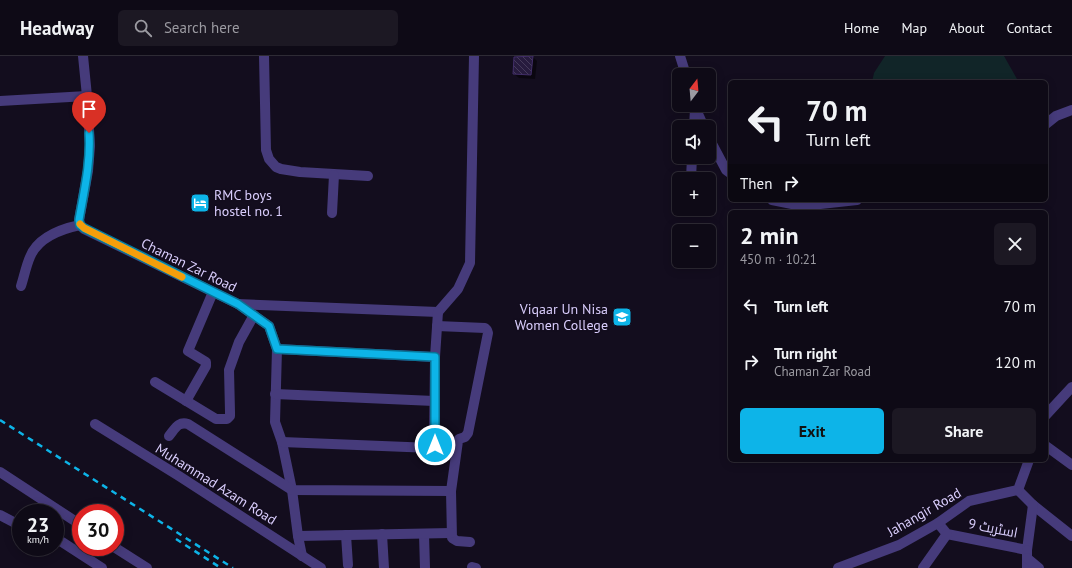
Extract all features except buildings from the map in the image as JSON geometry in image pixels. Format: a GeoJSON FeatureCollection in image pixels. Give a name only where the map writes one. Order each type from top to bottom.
{"type":"FeatureCollection","features":[{"type":"Feature","properties":{"kind":"street"},"geometry":{"type":"LineString","coordinates":[[21,286],[30,257],[34,250],[53,234],[63,229],[80,225],[79,220],[88,171],[90,146],[83,56]]}},
{"type":"Feature","properties":{"kind":"street"},"geometry":{"type":"LineString","coordinates":[[282,442],[432,448],[435,445],[434,401],[438,312],[458,289],[470,263],[474,56]]}},
{"type":"Feature","properties":{"kind":"street"},"geometry":{"type":"LineString","coordinates":[[680,56],[684,68]]}},
{"type":"Feature","properties":{"kind":"street"},"geometry":{"type":"LineString","coordinates":[[263,57],[266,150],[269,159],[276,167],[295,172],[368,176]]}},
{"type":"Feature","properties":{"kind":"street"},"geometry":{"type":"LineString","coordinates":[[0,101],[87,96]]}},
{"type":"Feature","properties":{"kind":"street"},"geometry":{"type":"LineString","coordinates":[[1048,122],[1056,116],[1072,110]]}},
{"type":"Feature","properties":{"kind":"street"},"geometry":{"type":"LineString","coordinates":[[716,151],[728,172]]}},
{"type":"Feature","properties":{"kind":"street"},"geometry":{"type":"LineString","coordinates":[[332,213],[334,174]]}},
{"type":"Feature","properties":{"kind":"street"},"geometry":{"type":"LineString","coordinates":[[782,202],[802,206],[839,202]]}},
{"type":"Feature","properties":{"kind":"street","name":"Chaman Zar Road"},"geometry":{"type":"LineString","coordinates":[[80,225],[238,304],[269,326],[277,349],[275,422],[282,442],[292,490],[302,556]]}},
{"type":"Feature","properties":{"kind":"street"},"geometry":{"type":"LineString","coordinates":[[186,401],[206,366],[206,362],[188,351],[213,292]]}},
{"type":"Feature","properties":{"kind":"street"},"geometry":{"type":"LineString","coordinates":[[238,304],[438,312]]}},
{"type":"Feature","properties":{"kind":"street"},"geometry":{"type":"LineString","coordinates":[[155,382],[216,419],[227,419],[230,416],[229,370],[239,342],[254,315]]}},
{"type":"Feature","properties":{"kind":"street"},"geometry":{"type":"LineString","coordinates":[[437,326],[485,328],[488,333],[468,433],[465,438],[459,439],[458,441],[451,491],[451,533],[453,540],[470,542]]}},
{"type":"Feature","properties":{"kind":"street"},"geometry":{"type":"LineString","coordinates":[[277,349],[435,357]]}},
{"type":"Feature","properties":{"kind":"street"},"geometry":{"type":"LineString","coordinates":[[1048,413],[1071,391]]}},
{"type":"Feature","properties":{"kind":"street"},"geometry":{"type":"LineString","coordinates":[[275,394],[434,401]]}},
{"type":"Feature","properties":{"kind":"street"},"geometry":{"type":"LineString","coordinates":[[169,436],[179,424],[183,422],[188,424],[292,490],[451,491]]}},
{"type":"Feature","properties":{"kind":"street","name":"Muhammad Azam Road"},"geometry":{"type":"LineString","coordinates":[[95,424],[322,568]]}},
{"type":"Feature","properties":{"kind":"street"},"geometry":{"type":"LineString","coordinates":[[1048,447],[1072,465]]}},
{"type":"Feature","properties":{"kind":"street"},"geometry":{"type":"LineString","coordinates":[[1028,462],[1018,490],[1033,505],[1072,536]]}},
{"type":"Feature","properties":{"kind":"street"},"geometry":{"type":"LineString","coordinates":[[0,472],[72,519]]}},
{"type":"Feature","properties":{"kind":"street","name":"Jahangir Road"},"geometry":{"type":"LineString","coordinates":[[840,568],[899,545],[938,523],[969,501],[1018,490]]}},
{"type":"Feature","properties":{"kind":"street","name":"اسٹریٹ 9"},"geometry":{"type":"LineString","coordinates":[[938,523],[947,534],[1027,559],[1033,505]]}},
{"type":"Feature","properties":{"kind":"street"},"geometry":{"type":"LineString","coordinates":[[0,515],[12,521]]}},
{"type":"Feature","properties":{"kind":"street"},"geometry":{"type":"LineString","coordinates":[[298,536],[451,533]]}},
{"type":"Feature","properties":{"kind":"street"},"geometry":{"type":"LineString","coordinates":[[382,534],[384,568]]}},
{"type":"Feature","properties":{"kind":"street"},"geometry":{"type":"LineString","coordinates":[[424,534],[425,568]]}},
{"type":"Feature","properties":{"kind":"street"},"geometry":{"type":"LineString","coordinates":[[923,568],[947,534]]}},
{"type":"Feature","properties":{"kind":"street"},"geometry":{"type":"LineString","coordinates":[[346,535],[348,566]]}},
{"type":"Feature","properties":{"kind":"street"},"geometry":{"type":"LineString","coordinates":[[64,543],[102,568]]}},
{"type":"Feature","properties":{"kind":"street"},"geometry":{"type":"LineString","coordinates":[[124,554],[146,568]]}},
{"type":"Feature","properties":{"kind":"street"},"geometry":{"type":"LineString","coordinates":[[1027,559],[1039,568]]}},
{"type":"Feature","properties":{"kind":"green space"},"geometry":{"type":"Polygon","coordinates":[[[885,56],[1004,56],[1017,80],[872,80],[874,73],[885,56]]]}},
{"type":"Feature","properties":{"kind":"railway"},"geometry":{"type":"LineString","coordinates":[[0,420],[233,568]]}},
{"type":"Feature","properties":{"kind":"railway"},"geometry":{"type":"LineString","coordinates":[[176,539],[221,568]]}},
{"type":"Feature","properties":{"kind":"slow traffic"},"geometry":{"type":"LineString","coordinates":[[80,224],[84,228],[182,277]]}},
{"type":"Feature","properties":{"kind":"place","name":"RMC boys hostel no. 1"},"geometry":{"type":"Point","coordinates":[200,203]}},
{"type":"Feature","properties":{"kind":"place","name":"Viqaar Un Nisa Women College"},"geometry":{"type":"Point","coordinates":[622,317]}},
{"type":"Feature","properties":{"kind":"route"},"geometry":{"type":"LineString","coordinates":[[89,133],[90,146],[88,171],[79,220],[80,225],[238,304],[269,326],[277,349],[435,357],[435,445]]}}]}
